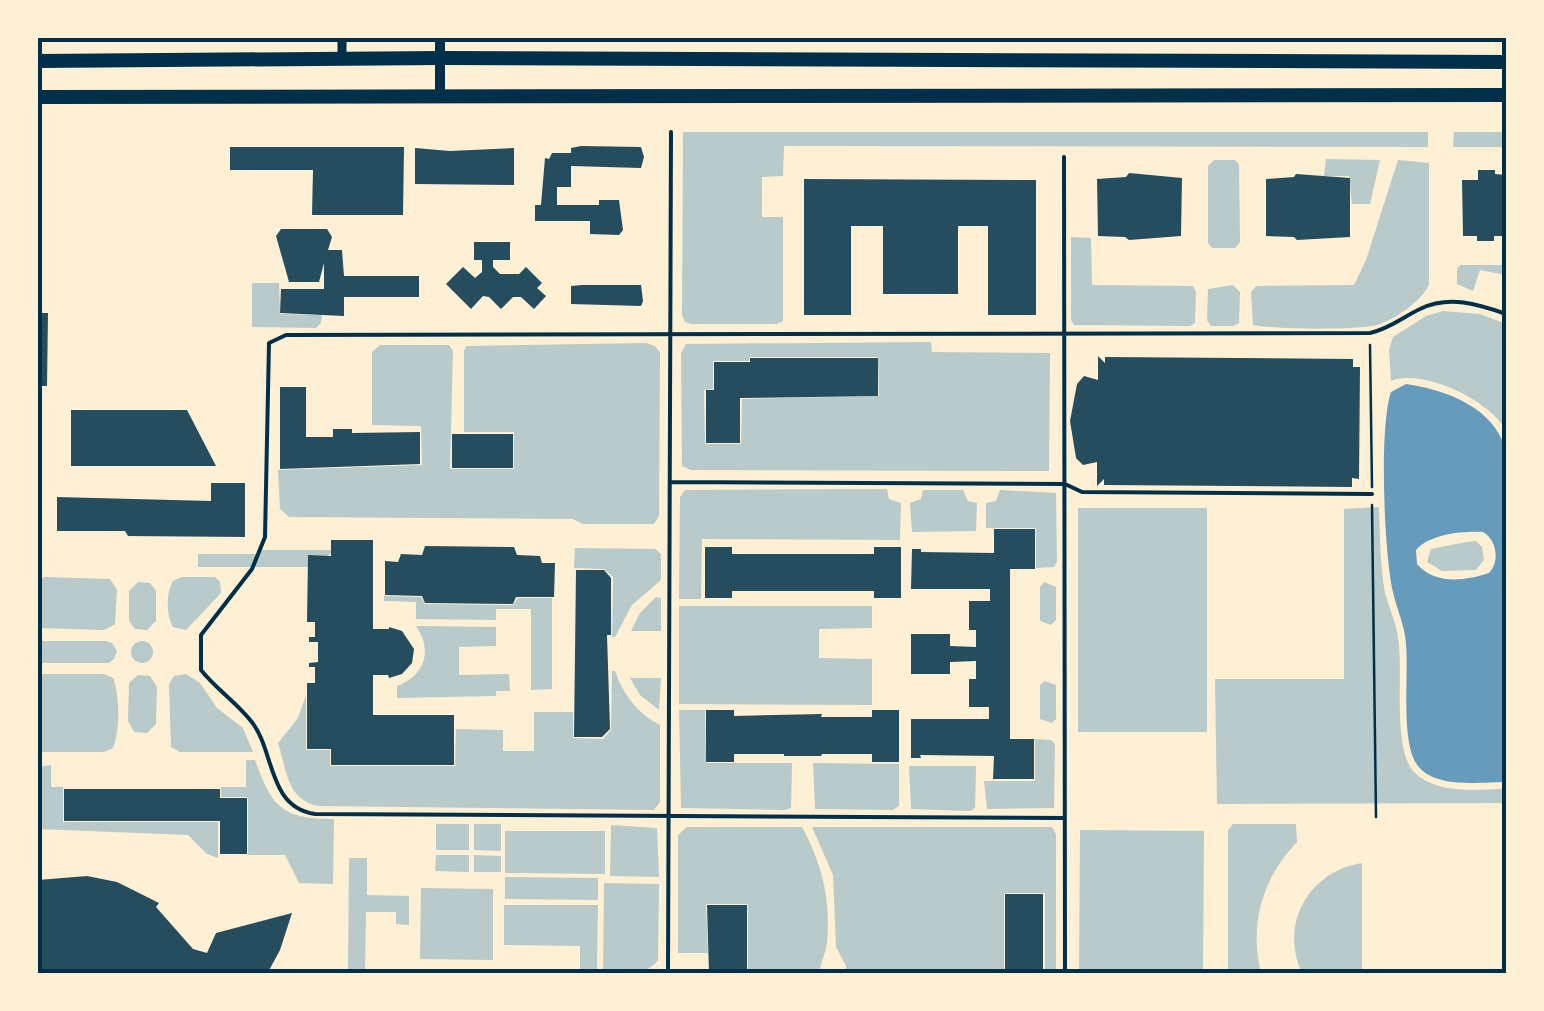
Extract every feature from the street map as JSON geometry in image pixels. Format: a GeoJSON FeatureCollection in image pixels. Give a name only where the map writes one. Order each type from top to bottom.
{"type":"FeatureCollection","features":[{"type":"Feature","properties":{"kind":"main road"},"geometry":{"type":"LineString","coordinates":[[38,61],[440,58],[1506,62]]}},
{"type":"Feature","properties":{"kind":"main road"},"geometry":{"type":"LineString","coordinates":[[38,96],[1506,96]]}},
{"type":"Feature","properties":{"kind":"street"},"geometry":{"type":"LineString","coordinates":[[342,38],[342,59]]}},
{"type":"Feature","properties":{"kind":"street"},"geometry":{"type":"LineString","coordinates":[[440,38],[440,97]]}},
{"type":"Feature","properties":{"kind":"lane"},"geometry":{"type":"LineString","coordinates":[[668,974],[671,132]]}},
{"type":"Feature","properties":{"kind":"lane"},"geometry":{"type":"LineString","coordinates":[[1064,158],[1064,974]]}},
{"type":"Feature","properties":{"kind":"lane"},"geometry":{"type":"LineString","coordinates":[[1064,818],[341,814],[307,812],[293,804],[274,781],[256,728],[201,670],[201,635],[252,569],[265,537],[267,348],[274,338],[286,335],[1370,333],[1434,303],[1464,302],[1506,314]]}},
{"type":"Feature","properties":{"kind":"lane"},"geometry":{"type":"LineString","coordinates":[[670,482],[1064,484],[1082,492],[1372,494]]}},
{"type":"Feature","properties":{"kind":"path"},"geometry":{"type":"LineString","coordinates":[[1370,333],[1376,817]]}},
{"type":"Feature","properties":{"kind":"shaded area"},"geometry":{"type":"Polygon","coordinates":[[[683,132],[1428,132],[1428,147],[784,146],[783,176],[762,177],[762,217],[783,217],[783,321],[691,324],[682,315],[683,132]]]}},
{"type":"Feature","properties":{"kind":"shaded area"},"geometry":{"type":"Polygon","coordinates":[[[1454,132],[1506,132],[1506,147],[1453,147],[1454,132]]]}},
{"type":"Feature","properties":{"kind":"shaded area"},"geometry":{"type":"Polygon","coordinates":[[[1326,159],[1380,160],[1370,204],[1352,204],[1349,176],[1324,176],[1326,159]]]}},
{"type":"Feature","properties":{"kind":"shaded area"},"geometry":{"type":"Polygon","coordinates":[[[1214,160],[1235,160],[1239,164],[1240,242],[1235,248],[1212,248],[1208,243],[1208,166],[1214,160]]]}},
{"type":"Feature","properties":{"kind":"shaded area"},"geometry":{"type":"Polygon","coordinates":[[[1398,160],[1429,163],[1429,285],[1420,297],[1394,318],[1370,326],[1317,329],[1253,325],[1251,292],[1256,286],[1354,285],[1366,260],[1398,160]]]}},
{"type":"Feature","properties":{"kind":"shaded area"},"geometry":{"type":"Polygon","coordinates":[[[1071,237],[1091,238],[1092,285],[1193,286],[1195,323],[1074,325],[1071,237]]]}},
{"type":"Feature","properties":{"kind":"shaded area"},"geometry":{"type":"Polygon","coordinates":[[[1460,265],[1506,265],[1506,275],[1480,270],[1473,291],[1457,284],[1460,265]]]}},
{"type":"Feature","properties":{"kind":"shaded area"},"geometry":{"type":"Polygon","coordinates":[[[252,283],[279,283],[280,314],[322,315],[321,323],[316,328],[252,327],[252,283]]]}},
{"type":"Feature","properties":{"kind":"shaded area"},"geometry":{"type":"Polygon","coordinates":[[[1233,285],[1240,292],[1239,323],[1211,326],[1207,320],[1208,289],[1233,285]]]}},
{"type":"Feature","properties":{"kind":"shaded area"},"geometry":{"type":"Polygon","coordinates":[[[1443,311],[1480,314],[1506,324],[1506,431],[1486,409],[1455,390],[1420,379],[1391,381],[1389,350],[1393,337],[1426,316],[1443,311]]]}},
{"type":"Feature","properties":{"kind":"shaded area"},"geometry":{"type":"Polygon","coordinates":[[[931,342],[932,352],[1050,353],[1049,471],[691,470],[682,466],[681,353],[686,344],[931,342]],[[750,357],[749,361],[713,361],[713,389],[704,390],[705,444],[741,444],[742,399],[879,396],[878,357],[750,357]]]}},
{"type":"Feature","properties":{"kind":"shaded area"},"geometry":{"type":"Polygon","coordinates":[[[646,343],[660,353],[659,516],[654,524],[583,524],[573,519],[289,517],[280,509],[278,470],[422,465],[421,426],[372,425],[372,352],[380,345],[449,345],[453,351],[450,469],[514,469],[514,432],[464,432],[467,346],[646,343]]]}},
{"type":"Feature","properties":{"kind":"shaded area"},"geometry":{"type":"Polygon","coordinates":[[[887,489],[889,499],[901,503],[900,540],[702,539],[701,599],[679,599],[680,497],[685,490],[887,489]]]}},
{"type":"Feature","properties":{"kind":"shaded area"},"geometry":{"type":"Polygon","coordinates":[[[923,490],[963,490],[968,501],[977,503],[976,531],[912,532],[910,503],[921,499],[923,490]]]}},
{"type":"Feature","properties":{"kind":"shaded area"},"geometry":{"type":"Polygon","coordinates":[[[1000,490],[1056,493],[1054,567],[1036,568],[1036,528],[986,528],[986,503],[996,501],[1000,490]]]}},
{"type":"Feature","properties":{"kind":"shaded area"},"geometry":{"type":"Polygon","coordinates":[[[1379,507],[1382,572],[1398,638],[1401,730],[1408,763],[1416,774],[1436,785],[1506,789],[1506,803],[1217,804],[1215,679],[1344,679],[1344,509],[1379,507]]]}},
{"type":"Feature","properties":{"kind":"shaded area"},"geometry":{"type":"Polygon","coordinates":[[[1078,508],[1207,508],[1207,732],[1078,732],[1078,508]]]}},
{"type":"Feature","properties":{"kind":"shaded area"},"geometry":{"type":"Polygon","coordinates":[[[1476,541],[1482,547],[1484,560],[1476,570],[1442,571],[1427,562],[1431,549],[1476,541]]]}},
{"type":"Feature","properties":{"kind":"shaded area"},"geometry":{"type":"Polygon","coordinates":[[[575,548],[655,549],[661,554],[661,580],[632,605],[615,637],[613,577],[604,569],[574,568],[575,548]]]}},
{"type":"Feature","properties":{"kind":"shaded area"},"geometry":{"type":"Polygon","coordinates":[[[259,550],[335,550],[314,567],[198,567],[198,554],[258,554],[259,550]]]}},
{"type":"Feature","properties":{"kind":"shaded area"},"geometry":{"type":"Polygon","coordinates":[[[182,577],[215,577],[221,593],[186,630],[173,627],[168,604],[173,581],[182,577]]]}},
{"type":"Feature","properties":{"kind":"shaded area"},"geometry":{"type":"Polygon","coordinates":[[[110,579],[117,590],[115,624],[104,630],[38,628],[38,580],[110,579]]]}},
{"type":"Feature","properties":{"kind":"shaded area"},"geometry":{"type":"Polygon","coordinates":[[[138,582],[150,583],[156,591],[156,621],[147,630],[135,629],[129,621],[129,591],[138,582]]]}},
{"type":"Feature","properties":{"kind":"shaded area"},"geometry":{"type":"Polygon","coordinates":[[[1044,582],[1056,587],[1056,620],[1051,625],[1040,621],[1040,587],[1044,582]]]}},
{"type":"Feature","properties":{"kind":"shaded area"},"geometry":{"type":"Polygon","coordinates":[[[384,596],[421,597],[425,604],[513,605],[518,598],[552,598],[552,689],[531,690],[531,609],[496,609],[496,620],[416,619],[416,602],[384,601],[384,596]]]}},
{"type":"Feature","properties":{"kind":"shaded area"},"geometry":{"type":"Polygon","coordinates":[[[656,597],[661,598],[661,631],[631,631],[640,613],[656,597]]]}},
{"type":"Feature","properties":{"kind":"shaded area"},"geometry":{"type":"Polygon","coordinates":[[[679,606],[872,606],[872,628],[819,629],[819,658],[872,659],[872,705],[679,704],[679,606]]]}},
{"type":"Feature","properties":{"kind":"shaded area"},"geometry":{"type":"Polygon","coordinates":[[[416,626],[496,627],[496,646],[459,647],[459,675],[509,674],[510,691],[496,691],[496,696],[397,698],[397,686],[414,676],[423,661],[424,644],[416,626]]]}},
{"type":"Feature","properties":{"kind":"shaded area"},"geometry":{"type":"Polygon","coordinates":[[[38,641],[106,641],[117,651],[109,663],[38,663],[38,641]]]}},
{"type":"Feature","properties":{"kind":"shaded area"},"geometry":{"type":"Polygon","coordinates":[[[142,641],[150,644],[150,660],[142,663],[134,660],[131,652],[134,644],[142,641]]]}},
{"type":"Feature","properties":{"kind":"shaded area"},"geometry":{"type":"Polygon","coordinates":[[[612,671],[632,702],[660,725],[660,802],[654,810],[318,806],[294,790],[278,743],[298,718],[306,695],[306,750],[330,750],[330,766],[455,766],[456,729],[503,730],[503,751],[534,751],[534,712],[573,712],[573,738],[603,739],[611,730],[612,671]]]}},
{"type":"Feature","properties":{"kind":"shaded area"},"geometry":{"type":"Polygon","coordinates":[[[38,674],[104,674],[113,678],[118,713],[113,748],[104,752],[38,752],[38,674]]]}},
{"type":"Feature","properties":{"kind":"shaded area"},"geometry":{"type":"Polygon","coordinates":[[[186,674],[200,683],[217,708],[243,728],[253,752],[180,752],[171,747],[169,684],[174,676],[186,674]]]}},
{"type":"Feature","properties":{"kind":"shaded area"},"geometry":{"type":"Polygon","coordinates":[[[138,675],[150,676],[157,687],[156,724],[147,733],[134,732],[128,721],[129,683],[138,675]]]}},
{"type":"Feature","properties":{"kind":"shaded area"},"geometry":{"type":"Polygon","coordinates":[[[630,678],[661,678],[659,710],[640,695],[630,678]]]}},
{"type":"Feature","properties":{"kind":"shaded area"},"geometry":{"type":"Polygon","coordinates":[[[1045,681],[1056,685],[1056,719],[1052,723],[1040,719],[1040,685],[1045,681]]]}},
{"type":"Feature","properties":{"kind":"shaded area"},"geometry":{"type":"Polygon","coordinates":[[[679,710],[705,710],[706,763],[792,763],[791,808],[681,808],[679,710]]]}},
{"type":"Feature","properties":{"kind":"shaded area"},"geometry":{"type":"Polygon","coordinates":[[[1035,739],[1055,744],[1054,808],[987,809],[984,781],[1035,781],[1035,739]]]}},
{"type":"Feature","properties":{"kind":"shaded area"},"geometry":{"type":"Polygon","coordinates":[[[246,760],[255,760],[267,789],[282,808],[303,817],[334,819],[333,884],[299,883],[285,855],[248,855],[248,797],[221,797],[221,787],[246,787],[246,760]]]}},
{"type":"Feature","properties":{"kind":"shaded area"},"geometry":{"type":"Polygon","coordinates":[[[813,763],[899,764],[899,806],[893,810],[815,809],[813,763]]]}},
{"type":"Feature","properties":{"kind":"shaded area"},"geometry":{"type":"Polygon","coordinates":[[[51,765],[51,787],[63,787],[63,822],[218,822],[218,858],[207,854],[188,835],[38,829],[38,767],[51,765]]]}},
{"type":"Feature","properties":{"kind":"shaded area"},"geometry":{"type":"Polygon","coordinates":[[[909,766],[976,766],[975,808],[911,809],[909,766]]]}},
{"type":"Feature","properties":{"kind":"shaded area"},"geometry":{"type":"Polygon","coordinates":[[[436,824],[469,824],[469,850],[436,850],[436,824]]]}},
{"type":"Feature","properties":{"kind":"shaded area"},"geometry":{"type":"Polygon","coordinates":[[[474,824],[501,824],[501,851],[474,850],[474,824]]]}},
{"type":"Feature","properties":{"kind":"shaded area"},"geometry":{"type":"Polygon","coordinates":[[[1233,824],[1296,824],[1297,842],[1275,871],[1261,903],[1257,937],[1261,973],[1228,973],[1228,830],[1233,824]]]}},
{"type":"Feature","properties":{"kind":"shaded area"},"geometry":{"type":"Polygon","coordinates":[[[611,825],[657,828],[659,877],[610,876],[611,825]]]}},
{"type":"Feature","properties":{"kind":"shaded area"},"geometry":{"type":"Polygon","coordinates":[[[687,827],[802,827],[820,868],[826,897],[827,943],[820,973],[748,973],[748,904],[706,904],[708,953],[678,953],[678,835],[687,827]]]}},
{"type":"Feature","properties":{"kind":"shaded area"},"geometry":{"type":"Polygon","coordinates":[[[812,827],[1052,827],[1056,834],[1056,973],[1045,973],[1045,893],[1004,893],[1004,973],[846,973],[836,947],[833,875],[812,827]]]}},
{"type":"Feature","properties":{"kind":"shaded area"},"geometry":{"type":"Polygon","coordinates":[[[1080,830],[1204,831],[1203,973],[1079,973],[1080,830]]]}},
{"type":"Feature","properties":{"kind":"shaded area"},"geometry":{"type":"Polygon","coordinates":[[[505,831],[605,831],[605,874],[505,873],[505,831]]]}},
{"type":"Feature","properties":{"kind":"shaded area"},"geometry":{"type":"Polygon","coordinates":[[[436,855],[469,855],[469,872],[435,871],[436,855]]]}},
{"type":"Feature","properties":{"kind":"shaded area"},"geometry":{"type":"Polygon","coordinates":[[[474,855],[501,856],[501,872],[474,872],[474,855]]]}},
{"type":"Feature","properties":{"kind":"shaded area"},"geometry":{"type":"Polygon","coordinates":[[[349,858],[367,858],[367,895],[409,896],[409,925],[396,924],[396,912],[366,912],[365,973],[348,973],[349,858]]]}},
{"type":"Feature","properties":{"kind":"shaded area"},"geometry":{"type":"Polygon","coordinates":[[[1362,863],[1362,973],[1302,973],[1294,936],[1304,903],[1327,877],[1362,863]]]}},
{"type":"Feature","properties":{"kind":"shaded area"},"geometry":{"type":"Polygon","coordinates":[[[505,877],[598,878],[598,900],[505,899],[505,877]]]}},
{"type":"Feature","properties":{"kind":"shaded area"},"geometry":{"type":"Polygon","coordinates":[[[604,883],[659,884],[658,960],[647,969],[603,973],[604,883]]]}},
{"type":"Feature","properties":{"kind":"shaded area"},"geometry":{"type":"Polygon","coordinates":[[[421,888],[493,889],[493,960],[420,959],[421,888]]]}},
{"type":"Feature","properties":{"kind":"shaded area"},"geometry":{"type":"Polygon","coordinates":[[[504,905],[598,905],[597,969],[580,969],[580,946],[504,945],[504,905]]]}},
{"type":"Feature","properties":{"kind":"water"},"geometry":{"type":"Polygon","coordinates":[[[1406,384],[1452,396],[1479,411],[1499,434],[1505,448],[1506,782],[1459,783],[1436,778],[1418,766],[1412,756],[1407,726],[1405,637],[1393,592],[1385,521],[1385,433],[1391,392],[1406,384]],[[1466,532],[1429,540],[1416,550],[1417,564],[1441,578],[1470,578],[1489,573],[1496,557],[1483,532],[1466,532]]]}},
{"type":"Feature","properties":{"kind":"building"},"geometry":{"type":"Polygon","coordinates":[[[230,147],[404,147],[403,215],[312,215],[313,170],[230,170],[230,147]]]}},
{"type":"Feature","properties":{"kind":"building"},"geometry":{"type":"Polygon","coordinates":[[[641,147],[641,168],[571,166],[571,187],[557,187],[557,205],[599,205],[599,200],[619,200],[623,230],[619,235],[590,234],[590,221],[535,221],[535,205],[541,205],[545,158],[549,159],[552,153],[571,153],[571,148],[641,147]]]}},
{"type":"Feature","properties":{"kind":"building"},"geometry":{"type":"Polygon","coordinates":[[[415,148],[514,148],[514,185],[415,184],[415,148]]]}},
{"type":"Feature","properties":{"kind":"building"},"geometry":{"type":"Polygon","coordinates":[[[1478,170],[1506,175],[1506,236],[1494,236],[1494,241],[1463,236],[1462,180],[1478,180],[1478,170]]]}},
{"type":"Feature","properties":{"kind":"building"},"geometry":{"type":"Polygon","coordinates":[[[1129,173],[1182,178],[1181,236],[1129,240],[1098,236],[1097,179],[1126,177],[1129,173]]]}},
{"type":"Feature","properties":{"kind":"building"},"geometry":{"type":"Polygon","coordinates":[[[1296,174],[1350,178],[1350,237],[1297,240],[1266,236],[1266,179],[1296,174]]]}},
{"type":"Feature","properties":{"kind":"building"},"geometry":{"type":"Polygon","coordinates":[[[804,179],[1036,180],[1036,315],[988,315],[988,226],[958,226],[958,294],[883,294],[883,226],[851,226],[851,315],[804,315],[804,179]]]}},
{"type":"Feature","properties":{"kind":"building"},"geometry":{"type":"Polygon","coordinates":[[[281,229],[327,229],[332,237],[328,250],[342,250],[344,276],[419,276],[419,297],[344,297],[344,316],[280,313],[281,289],[324,289],[324,263],[319,282],[289,282],[276,236],[281,229]]]}},
{"type":"Feature","properties":{"kind":"building"},"geometry":{"type":"Polygon","coordinates":[[[474,242],[510,242],[510,260],[493,260],[493,267],[500,274],[519,274],[526,267],[542,283],[537,288],[546,296],[534,309],[521,297],[513,297],[501,309],[483,296],[471,309],[446,284],[463,267],[475,278],[482,272],[482,260],[474,260],[474,242]]]}},
{"type":"Feature","properties":{"kind":"building"},"geometry":{"type":"Polygon","coordinates":[[[641,285],[643,301],[641,306],[571,304],[571,286],[641,285]]]}},
{"type":"Feature","properties":{"kind":"building"},"geometry":{"type":"Polygon","coordinates":[[[38,313],[48,313],[47,386],[38,386],[38,313]]]}},
{"type":"Feature","properties":{"kind":"building"},"geometry":{"type":"Polygon","coordinates":[[[1098,356],[1105,363],[1105,357],[1353,359],[1353,367],[1360,367],[1359,479],[1352,478],[1352,487],[1104,485],[1104,479],[1097,486],[1097,462],[1083,465],[1076,458],[1070,421],[1077,384],[1084,376],[1098,380],[1098,356]]]}},
{"type":"Feature","properties":{"kind":"building"},"geometry":{"type":"Polygon","coordinates":[[[750,358],[878,358],[878,396],[740,398],[740,443],[706,443],[706,390],[714,390],[714,362],[750,362],[750,358]]]}},
{"type":"Feature","properties":{"kind":"building"},"geometry":{"type":"Polygon","coordinates":[[[280,387],[306,387],[306,437],[333,437],[333,429],[352,429],[352,433],[420,432],[420,464],[280,469],[280,387]]]}},
{"type":"Feature","properties":{"kind":"building"},"geometry":{"type":"Polygon","coordinates":[[[71,410],[187,410],[216,466],[71,466],[71,410]]]}},
{"type":"Feature","properties":{"kind":"building"},"geometry":{"type":"Polygon","coordinates":[[[452,434],[513,434],[513,468],[452,468],[452,434]]]}},
{"type":"Feature","properties":{"kind":"building"},"geometry":{"type":"Polygon","coordinates":[[[211,483],[245,483],[245,537],[57,531],[57,497],[211,501],[211,483]]]}},
{"type":"Feature","properties":{"kind":"building"},"geometry":{"type":"Polygon","coordinates":[[[994,529],[1035,529],[1035,569],[1010,569],[1010,739],[1034,739],[1034,779],[993,779],[994,756],[911,758],[911,719],[989,719],[989,707],[969,707],[969,679],[976,679],[976,661],[950,662],[950,674],[911,674],[911,634],[950,634],[950,646],[976,647],[976,630],[969,630],[969,601],[990,601],[990,589],[911,589],[912,549],[994,553],[994,529]]]}},
{"type":"Feature","properties":{"kind":"building"},"geometry":{"type":"Polygon","coordinates":[[[331,540],[373,540],[373,629],[389,627],[402,631],[414,649],[412,663],[402,674],[389,678],[373,675],[373,715],[454,715],[454,765],[331,765],[331,749],[307,749],[307,683],[315,683],[315,667],[309,667],[309,663],[318,662],[318,642],[309,642],[309,637],[315,637],[315,622],[307,622],[308,555],[331,556],[331,540]]]}},
{"type":"Feature","properties":{"kind":"building"},"geometry":{"type":"Polygon","coordinates":[[[425,546],[514,547],[517,555],[540,556],[542,563],[555,563],[554,597],[516,597],[513,604],[425,603],[422,596],[385,595],[385,561],[398,562],[401,554],[422,555],[425,546]]]}},
{"type":"Feature","properties":{"kind":"building"},"geometry":{"type":"Polygon","coordinates":[[[705,547],[732,547],[732,554],[874,554],[874,547],[901,547],[901,598],[874,598],[874,591],[732,591],[732,598],[705,598],[705,547]]]}},
{"type":"Feature","properties":{"kind":"building"},"geometry":{"type":"Polygon","coordinates":[[[576,570],[604,570],[611,578],[611,635],[607,635],[610,729],[602,737],[574,737],[576,570]]]}},
{"type":"Feature","properties":{"kind":"building"},"geometry":{"type":"Polygon","coordinates":[[[706,710],[734,710],[734,716],[872,717],[872,710],[899,710],[899,762],[872,762],[872,754],[734,754],[734,762],[706,762],[706,710]]]}},
{"type":"Feature","properties":{"kind":"building"},"geometry":{"type":"Polygon","coordinates":[[[64,789],[220,789],[220,798],[247,798],[247,854],[220,854],[220,821],[64,821],[64,789]]]}},
{"type":"Feature","properties":{"kind":"building"},"geometry":{"type":"Polygon","coordinates":[[[87,876],[117,882],[159,903],[156,907],[193,949],[207,953],[216,933],[292,913],[267,974],[38,974],[38,880],[87,876]]]}},
{"type":"Feature","properties":{"kind":"building"},"geometry":{"type":"Polygon","coordinates":[[[1005,894],[1043,894],[1043,974],[1005,974],[1005,894]]]}},
{"type":"Feature","properties":{"kind":"building"},"geometry":{"type":"Polygon","coordinates":[[[707,905],[747,905],[747,974],[709,974],[707,905]]]}}]}
